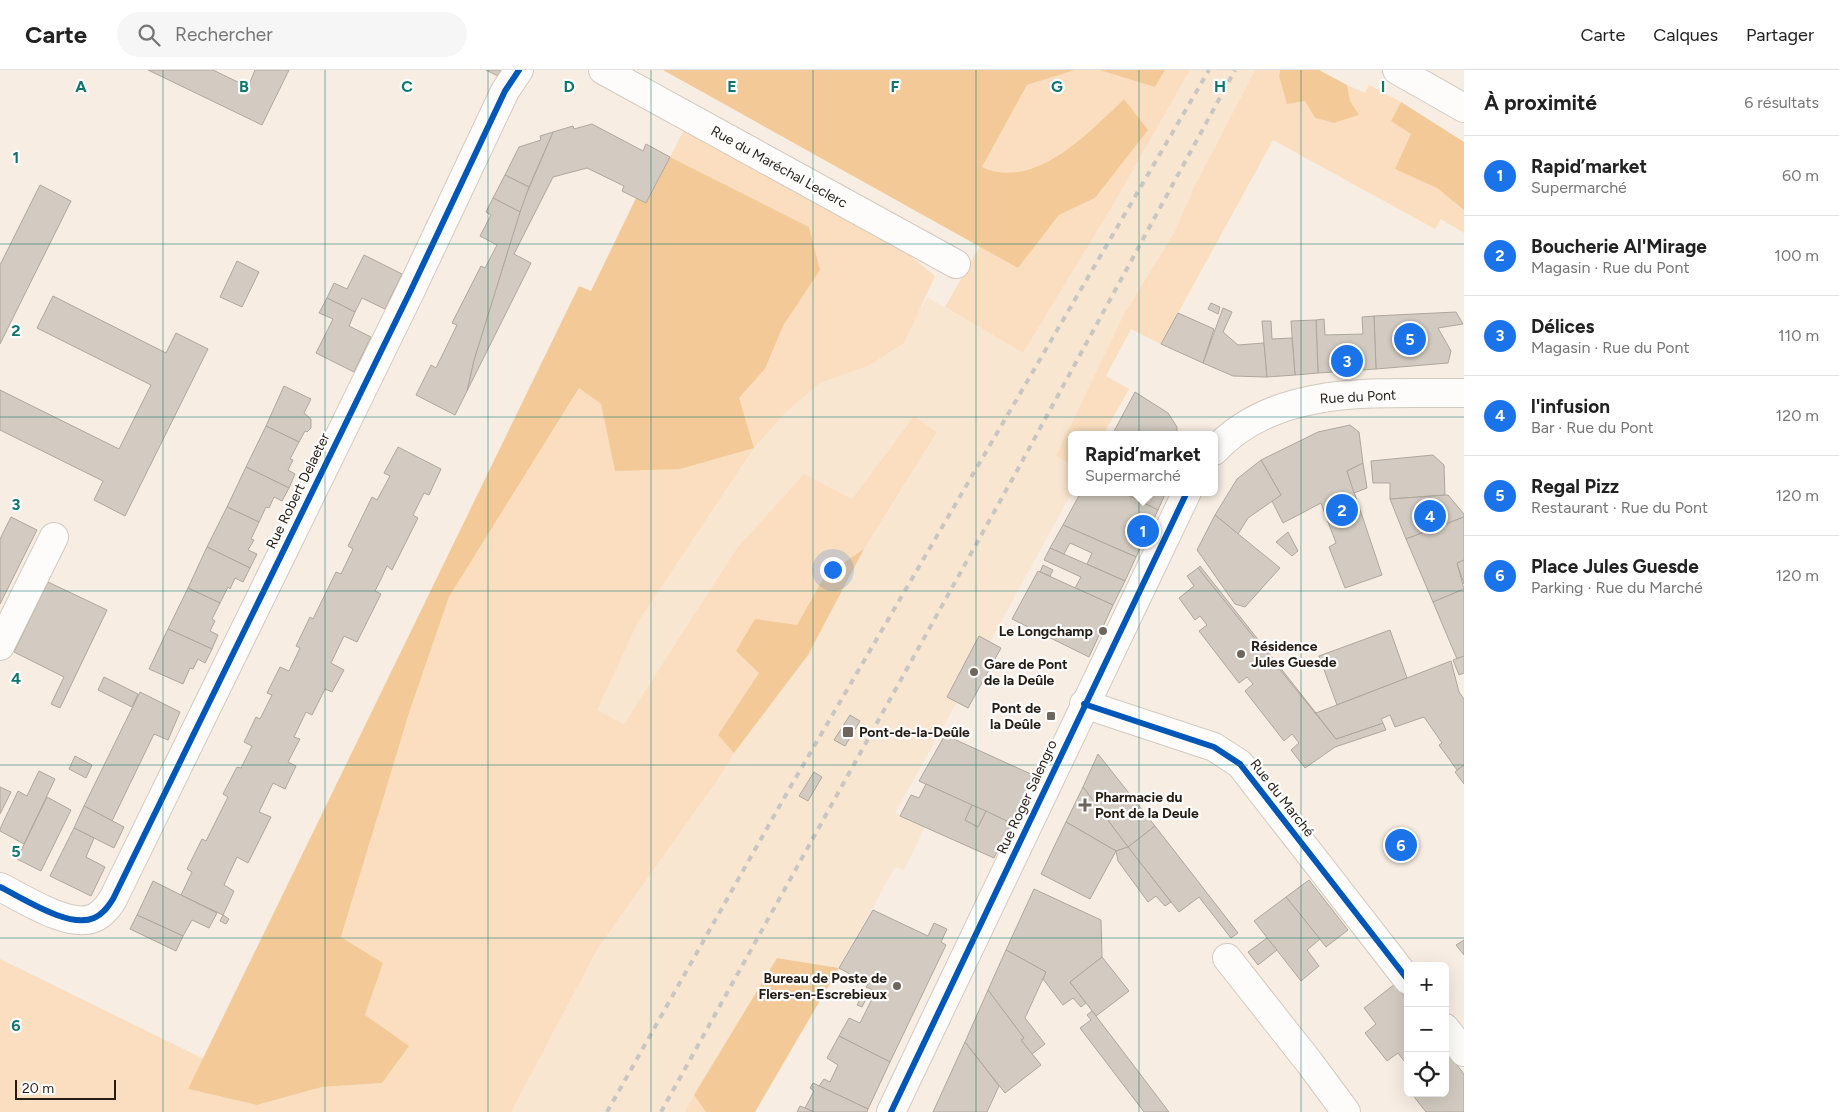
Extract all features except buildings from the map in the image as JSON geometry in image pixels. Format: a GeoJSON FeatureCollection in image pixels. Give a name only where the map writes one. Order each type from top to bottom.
{"type":"FeatureCollection","features":[{"type":"Feature","properties":{"kind":"street","name":"Rue Robert Delaeter"},"geometry":{"type":"LineString","coordinates":[[0,887],[60,917],[79,920],[93,919],[104,912],[113,899],[411,290],[505,91],[519,70]]}},
{"type":"Feature","properties":{"kind":"street","name":"Rue du Maréchal Leclerc"},"geometry":{"type":"LineString","coordinates":[[603,70],[956,264]]}},
{"type":"Feature","properties":{"kind":"street"},"geometry":{"type":"LineString","coordinates":[[1397,70],[1464,108]]}},
{"type":"Feature","properties":{"kind":"street","name":"Rue du Pont"},"geometry":{"type":"LineString","coordinates":[[1218,448],[1255,418],[1289,406],[1334,396],[1464,393]]}},
{"type":"Feature","properties":{"kind":"street","name":"Rue Roger Salengro"},"geometry":{"type":"LineString","coordinates":[[891,1112],[1084,704],[1185,496]]}},
{"type":"Feature","properties":{"kind":"street"},"geometry":{"type":"LineString","coordinates":[[0,646],[54,537]]}},
{"type":"Feature","properties":{"kind":"street","name":"Rue du Marché"},"geometry":{"type":"LineString","coordinates":[[1084,704],[1214,747],[1240,764],[1404,974]]}},
{"type":"Feature","properties":{"kind":"street"},"geometry":{"type":"LineString","coordinates":[[1227,958],[1346,1112]]}},
{"type":"Feature","properties":{"kind":"street"},"geometry":{"type":"LineString","coordinates":[[1449,1033],[1464,1052]]}},
{"type":"Feature","properties":{"kind":"shaded area"},"geometry":{"type":"Polygon","coordinates":[[[663,70],[1075,70],[1027,85],[982,167],[1002,173],[1021,171],[1041,165],[1060,154],[1095,127],[1124,99],[1148,130],[1095,198],[1059,215],[1018,268],[663,70]]]}},
{"type":"Feature","properties":{"kind":"shaded area"},"geometry":{"type":"Polygon","coordinates":[[[1075,70],[1099,70],[1155,87],[1165,70],[1190,70],[1113,205],[1023,353],[945,307],[980,246],[1018,268],[1059,215],[1095,198],[1124,99],[1098,124],[1052,159],[1018,173],[1000,174],[982,167],[1027,85],[1075,70]]]}},
{"type":"Feature","properties":{"kind":"shaded area"},"geometry":{"type":"Polygon","coordinates":[[[1099,70],[1165,70],[1155,87],[1099,70]]]}},
{"type":"Feature","properties":{"kind":"shaded area"},"geometry":{"type":"Polygon","coordinates":[[[1190,70],[1255,70],[1194,187],[1174,233],[1124,314],[1057,456],[1068,463],[1068,496],[1070,496],[990,642],[979,637],[947,696],[957,702],[895,813],[925,827],[904,870],[895,867],[839,968],[777,958],[685,1112],[511,1112],[598,948],[721,775],[734,753],[808,655],[864,549],[937,432],[914,416],[852,499],[737,548],[625,724],[596,710],[638,622],[754,448],[786,412],[820,383],[868,366],[924,304],[927,297],[1023,353],[1113,205],[1190,70]]]}},
{"type":"Feature","properties":{"kind":"shaded area"},"geometry":{"type":"Polygon","coordinates":[[[1255,70],[1280,70],[1279,76],[1305,101],[1315,118],[1334,123],[1359,115],[1350,101],[1347,85],[1365,93],[1369,85],[1401,102],[1391,121],[1412,134],[1396,169],[1437,188],[1464,210],[1464,233],[1441,219],[1435,229],[1273,140],[1161,344],[1131,329],[1106,376],[1129,389],[1105,431],[1068,431],[1068,463],[1056,456],[1124,314],[1174,233],[1194,187],[1255,70]]]}},
{"type":"Feature","properties":{"kind":"shaded area"},"geometry":{"type":"Polygon","coordinates":[[[1280,70],[1319,70],[1347,85],[1350,101],[1359,115],[1334,123],[1315,118],[1305,101],[1287,104],[1279,76],[1280,70]]]}},
{"type":"Feature","properties":{"kind":"shaded area"},"geometry":{"type":"Polygon","coordinates":[[[1401,102],[1464,142],[1464,210],[1437,188],[1395,169],[1411,134],[1391,121],[1401,102]]]}},
{"type":"Feature","properties":{"kind":"shaded area"},"geometry":{"type":"Polygon","coordinates":[[[685,128],[893,242],[935,276],[904,343],[868,366],[820,383],[786,412],[754,448],[638,622],[597,710],[624,724],[737,548],[804,474],[852,499],[914,416],[937,432],[864,549],[825,575],[797,625],[760,673],[718,735],[734,753],[721,775],[598,948],[511,1112],[0,1112],[0,959],[204,1059],[188,1089],[257,1105],[322,1087],[382,1083],[365,1015],[383,963],[341,937],[410,710],[449,597],[579,388],[601,404],[616,471],[739,398],[765,369],[783,326],[820,270],[809,227],[670,157],[685,128]]]}},
{"type":"Feature","properties":{"kind":"shaded area"},"geometry":{"type":"Polygon","coordinates":[[[670,157],[809,227],[820,270],[783,326],[765,369],[739,398],[754,448],[680,469],[615,471],[601,404],[579,388],[449,597],[410,710],[341,937],[383,963],[365,1015],[409,1046],[382,1083],[322,1087],[257,1105],[188,1089],[579,286],[591,291],[636,198],[646,203],[670,157]]]}},
{"type":"Feature","properties":{"kind":"shaded area"},"geometry":{"type":"Polygon","coordinates":[[[864,549],[808,655],[734,753],[718,735],[759,673],[736,651],[755,619],[797,625],[825,575],[864,549]]]}},
{"type":"Feature","properties":{"kind":"shaded area"},"geometry":{"type":"Polygon","coordinates":[[[777,958],[839,968],[755,1112],[706,1112],[694,1095],[777,958]]]}},
{"type":"Feature","properties":{"kind":"shaded area"},"geometry":{"type":"Polygon","coordinates":[[[694,1095],[706,1112],[685,1112],[694,1095]]]}},
{"type":"Feature","properties":{"kind":"railway"},"geometry":{"type":"LineString","coordinates":[[607,1112],[788,791],[1209,70]]}},
{"type":"Feature","properties":{"kind":"railway"},"geometry":{"type":"LineString","coordinates":[[661,1112],[1019,467],[1235,70]]}},
{"type":"Feature","properties":{"kind":"cycle path"},"geometry":{"type":"LineString","coordinates":[[0,887],[46,911],[72,919],[84,920],[94,918],[105,910],[113,899],[411,290],[505,91],[519,70]]}},
{"type":"Feature","properties":{"kind":"cycle path"},"geometry":{"type":"LineString","coordinates":[[891,1112],[1185,496]]}},
{"type":"Feature","properties":{"kind":"cycle path"},"geometry":{"type":"LineString","coordinates":[[1084,704],[1214,747],[1240,764],[1404,975]]}},
{"type":"Feature","properties":{"kind":"place","name":"Regal Pizz"},"geometry":{"type":"Point","coordinates":[1410,339]}},
{"type":"Feature","properties":{"kind":"place","name":"Délices"},"geometry":{"type":"Point","coordinates":[1347,361]}},
{"type":"Feature","properties":{"kind":"place","name":"Boucherie Al'Mirage"},"geometry":{"type":"Point","coordinates":[1342,510]}},
{"type":"Feature","properties":{"kind":"place","name":"l'infusion"},"geometry":{"type":"Point","coordinates":[1430,516]}},
{"type":"Feature","properties":{"kind":"place","name":"Rapid’market"},"geometry":{"type":"Point","coordinates":[1143,531]}},
{"type":"Feature","properties":{"kind":"place","name":"Le Longchamp"},"geometry":{"type":"Point","coordinates":[1103,631]}},
{"type":"Feature","properties":{"kind":"place","name":"Résidence Jules Guesde"},"geometry":{"type":"Point","coordinates":[1241,654]}},
{"type":"Feature","properties":{"kind":"place","name":"Gare de Pont de la Deûle"},"geometry":{"type":"Point","coordinates":[974,672]}},
{"type":"Feature","properties":{"kind":"place","name":"Pont de la Deûle"},"geometry":{"type":"Point","coordinates":[1051,716]}},
{"type":"Feature","properties":{"kind":"place","name":"Pont-de-la-Deûle"},"geometry":{"type":"Point","coordinates":[848,732]}},
{"type":"Feature","properties":{"kind":"place","name":"Pharmacie du Pont de la Deule"},"geometry":{"type":"Point","coordinates":[1085,805]}},
{"type":"Feature","properties":{"kind":"place","name":"Place Jules Guesde"},"geometry":{"type":"Point","coordinates":[1401,845]}},
{"type":"Feature","properties":{"kind":"place","name":"Bureau de Poste de Flers-en-Escrebieux"},"geometry":{"type":"Point","coordinates":[897,986]}}]}
